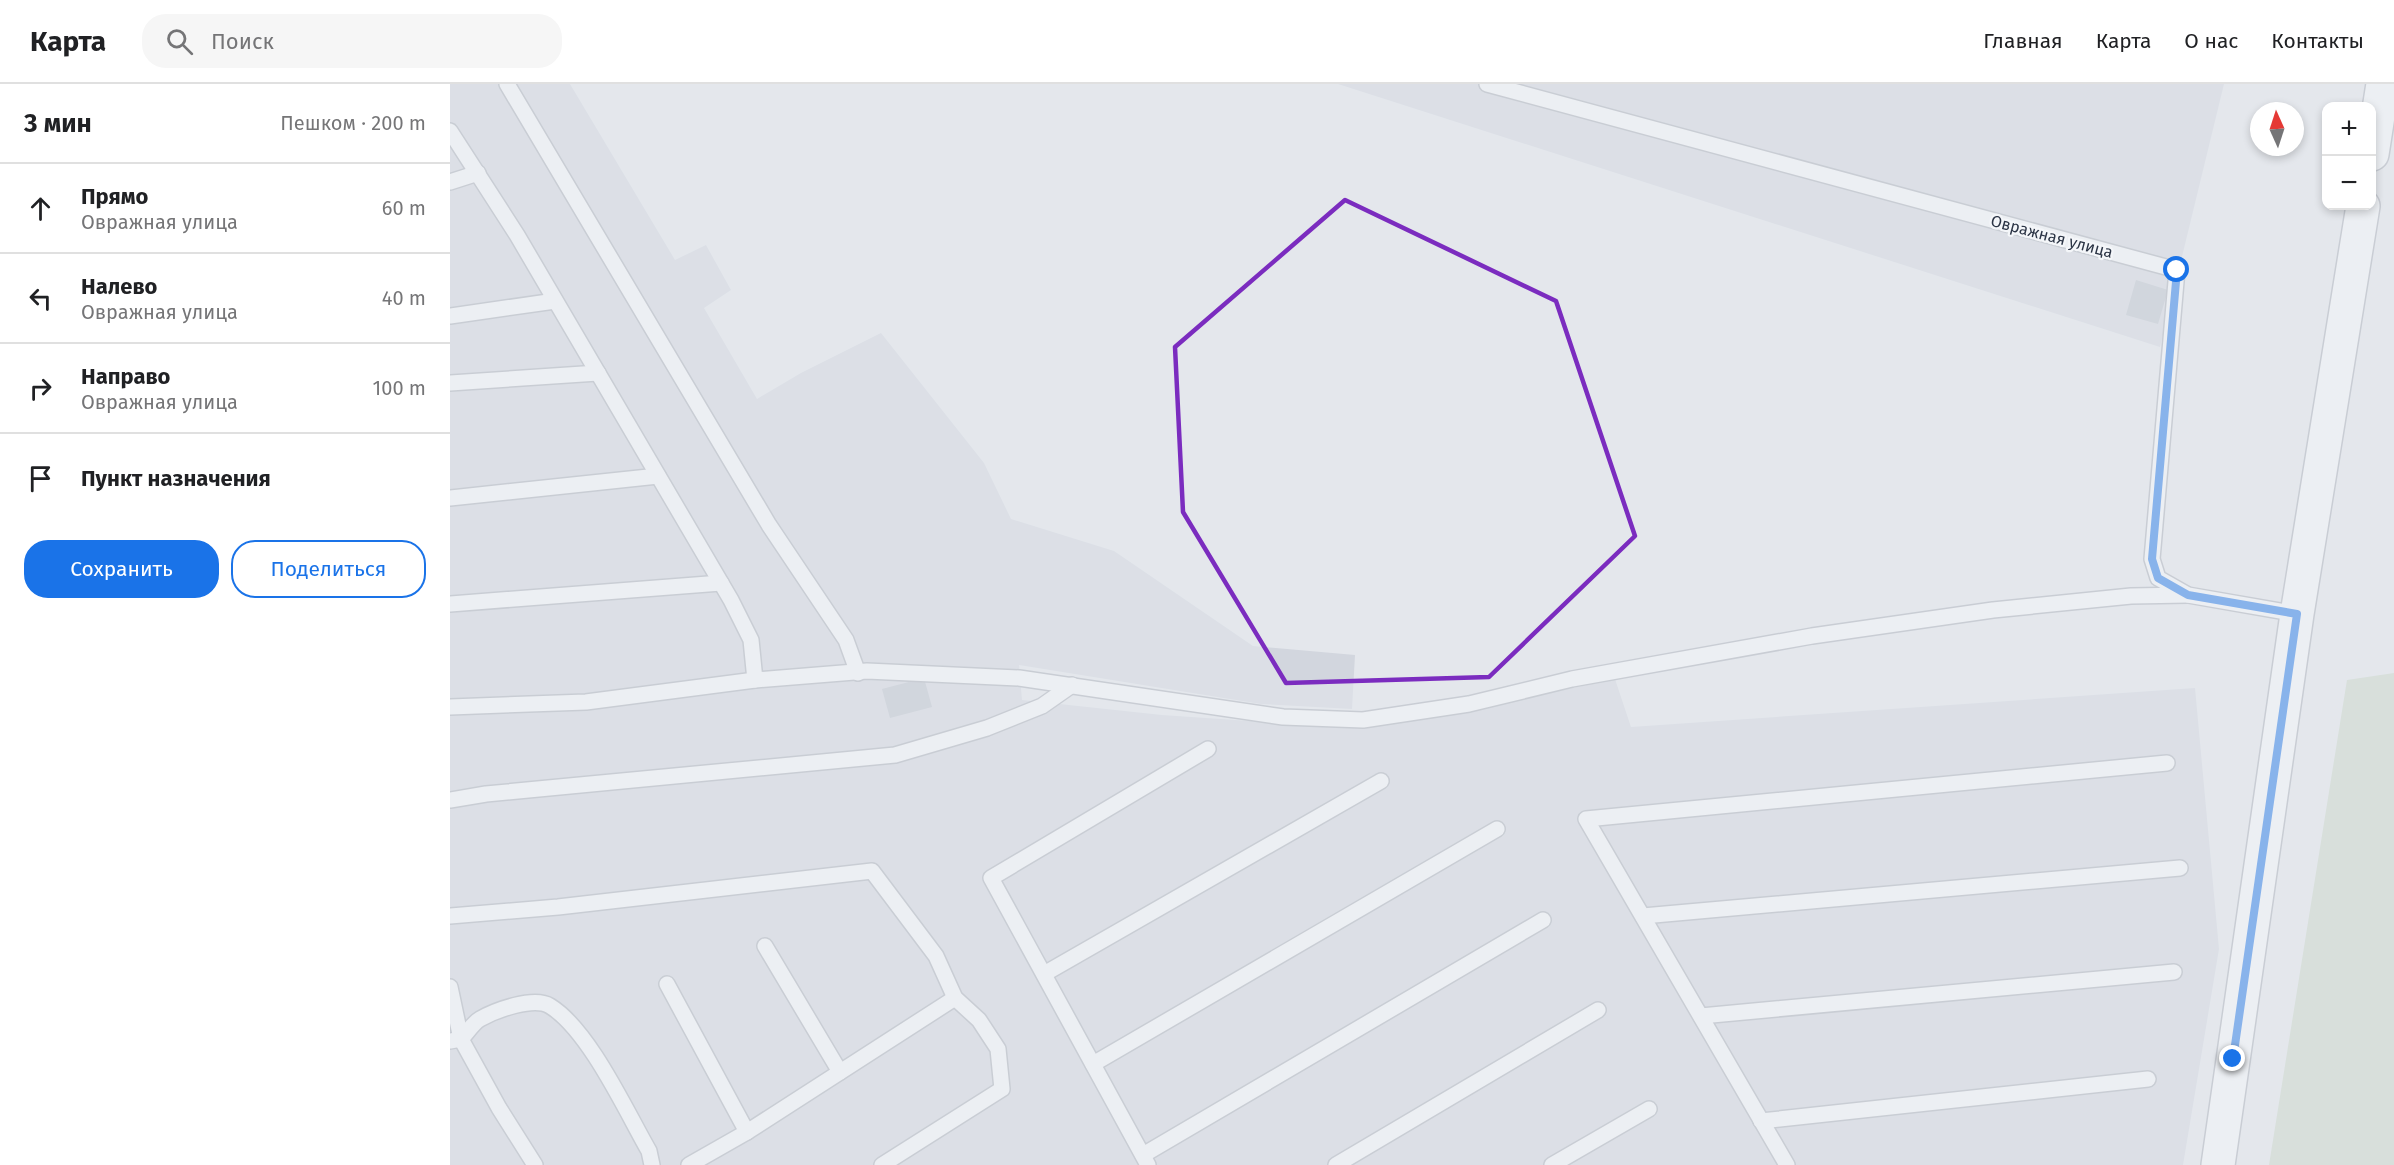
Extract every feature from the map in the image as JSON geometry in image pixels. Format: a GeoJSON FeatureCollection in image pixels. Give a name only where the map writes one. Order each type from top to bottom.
{"type":"FeatureCollection","features":[{"type":"Feature","properties":{"kind":"street"},"geometry":{"type":"LineString","coordinates":[[2376,129],[2383,84]]}},
{"type":"Feature","properties":{"kind":"street"},"geometry":{"type":"LineString","coordinates":[[2218,1165],[2297,614],[2362,210]]}},
{"type":"Feature","properties":{"kind":"lane"},"geometry":{"type":"LineString","coordinates":[[507,84],[769,525],[846,640],[858,673]]}},
{"type":"Feature","properties":{"kind":"lane","name":"Овражная улица"},"geometry":{"type":"LineString","coordinates":[[1487,84],[2177,270],[2152,559],[2158,578],[2188,595],[2297,614]]}},
{"type":"Feature","properties":{"kind":"lane"},"geometry":{"type":"LineString","coordinates":[[450,131],[555,301],[721,584],[751,640],[755,680]]}},
{"type":"Feature","properties":{"kind":"lane"},"geometry":{"type":"LineString","coordinates":[[450,182],[478,173]]}},
{"type":"Feature","properties":{"kind":"lane"},"geometry":{"type":"LineString","coordinates":[[450,316],[555,301]]}},
{"type":"Feature","properties":{"kind":"lane"},"geometry":{"type":"LineString","coordinates":[[450,383],[598,373]]}},
{"type":"Feature","properties":{"kind":"lane"},"geometry":{"type":"LineString","coordinates":[[450,498],[658,476]]}},
{"type":"Feature","properties":{"kind":"lane"},"geometry":{"type":"LineString","coordinates":[[450,604],[721,584]]}},
{"type":"Feature","properties":{"kind":"lane"},"geometry":{"type":"LineString","coordinates":[[450,707],[586,702],[755,680],[867,671],[984,675],[1072,685],[1283,717],[1363,720],[1469,704],[1572,680],[1812,636],[1993,610],[2131,596],[2188,595]]}},
{"type":"Feature","properties":{"kind":"lane"},"geometry":{"type":"LineString","coordinates":[[450,800],[486,794],[895,755],[987,728],[1042,706],[1072,685]]}},
{"type":"Feature","properties":{"kind":"lane"},"geometry":{"type":"LineString","coordinates":[[1208,749],[992,878],[1146,1160],[1543,920]]}},
{"type":"Feature","properties":{"kind":"lane"},"geometry":{"type":"LineString","coordinates":[[1787,1165],[1586,819],[2167,763]]}},
{"type":"Feature","properties":{"kind":"lane"},"geometry":{"type":"LineString","coordinates":[[1044,974],[1381,781]]}},
{"type":"Feature","properties":{"kind":"lane"},"geometry":{"type":"LineString","coordinates":[[1093,1064],[1497,829]]}},
{"type":"Feature","properties":{"kind":"lane"},"geometry":{"type":"LineString","coordinates":[[1643,916],[2180,868]]}},
{"type":"Feature","properties":{"kind":"lane"},"geometry":{"type":"LineString","coordinates":[[450,916],[558,907],[872,871],[936,957],[955,998],[979,1020],[998,1049],[1002,1089],[882,1165]]}},
{"type":"Feature","properties":{"kind":"lane"},"geometry":{"type":"LineString","coordinates":[[765,946],[840,1072]]}},
{"type":"Feature","properties":{"kind":"lane"},"geometry":{"type":"LineString","coordinates":[[1701,1016],[2174,972]]}},
{"type":"Feature","properties":{"kind":"lane"},"geometry":{"type":"LineString","coordinates":[[667,984],[747,1132]]}},
{"type":"Feature","properties":{"kind":"lane"},"geometry":{"type":"LineString","coordinates":[[450,987],[456,1040],[535,1165]]}},
{"type":"Feature","properties":{"kind":"lane"},"geometry":{"type":"LineString","coordinates":[[689,1165],[747,1132],[955,998]]}},
{"type":"Feature","properties":{"kind":"lane"},"geometry":{"type":"LineString","coordinates":[[456,1040],[478,1020],[509,1008],[520,1004],[549,1005],[574,1026],[602,1068],[649,1151],[652,1165]]}},
{"type":"Feature","properties":{"kind":"lane"},"geometry":{"type":"LineString","coordinates":[[1336,1165],[1598,1010]]}},
{"type":"Feature","properties":{"kind":"lane"},"geometry":{"type":"LineString","coordinates":[[1761,1121],[2148,1079]]}},
{"type":"Feature","properties":{"kind":"lane"},"geometry":{"type":"LineString","coordinates":[[1552,1165],[1649,1109]]}},
{"type":"Feature","properties":{"kind":"highlighted area"},"geometry":{"type":"Polygon","coordinates":[[[1345,200],[1556,301],[1635,536],[1489,677],[1286,683],[1183,512],[1175,347],[1345,200]]]}},
{"type":"Feature","properties":{"kind":"shaded area"},"geometry":{"type":"Polygon","coordinates":[[[450,84],[570,84],[675,260],[706,245],[731,290],[704,308],[757,399],[801,373],[881,333],[984,463],[1011,519],[1114,551],[1253,646],[1355,655],[1352,709],[1261,704],[1019,665],[1022,700],[1162,715],[1278,723],[1501,703],[1615,679],[1631,727],[2195,688],[2219,949],[2183,1165],[450,1165],[450,84]]]}},
{"type":"Feature","properties":{"kind":"shaded area"},"geometry":{"type":"Polygon","coordinates":[[[1338,84],[2224,84],[2160,347],[1338,84]]]}},
{"type":"Feature","properties":{"kind":"green space"},"geometry":{"type":"Polygon","coordinates":[[[2394,673],[2394,1165],[2269,1165],[2347,680],[2394,673]]]}},
{"type":"Feature","properties":{"kind":"building"},"geometry":{"type":"Polygon","coordinates":[[[2136,280],[2168,290],[2158,324],[2126,315],[2136,280]]]}},
{"type":"Feature","properties":{"kind":"building"},"geometry":{"type":"Polygon","coordinates":[[[924,678],[932,707],[890,718],[882,689],[924,678]]]}},
{"type":"Feature","properties":{"kind":"route"},"geometry":{"type":"LineString","coordinates":[[2177,270],[2152,559],[2158,578],[2188,595],[2297,614],[2233,1059]]}}]}
